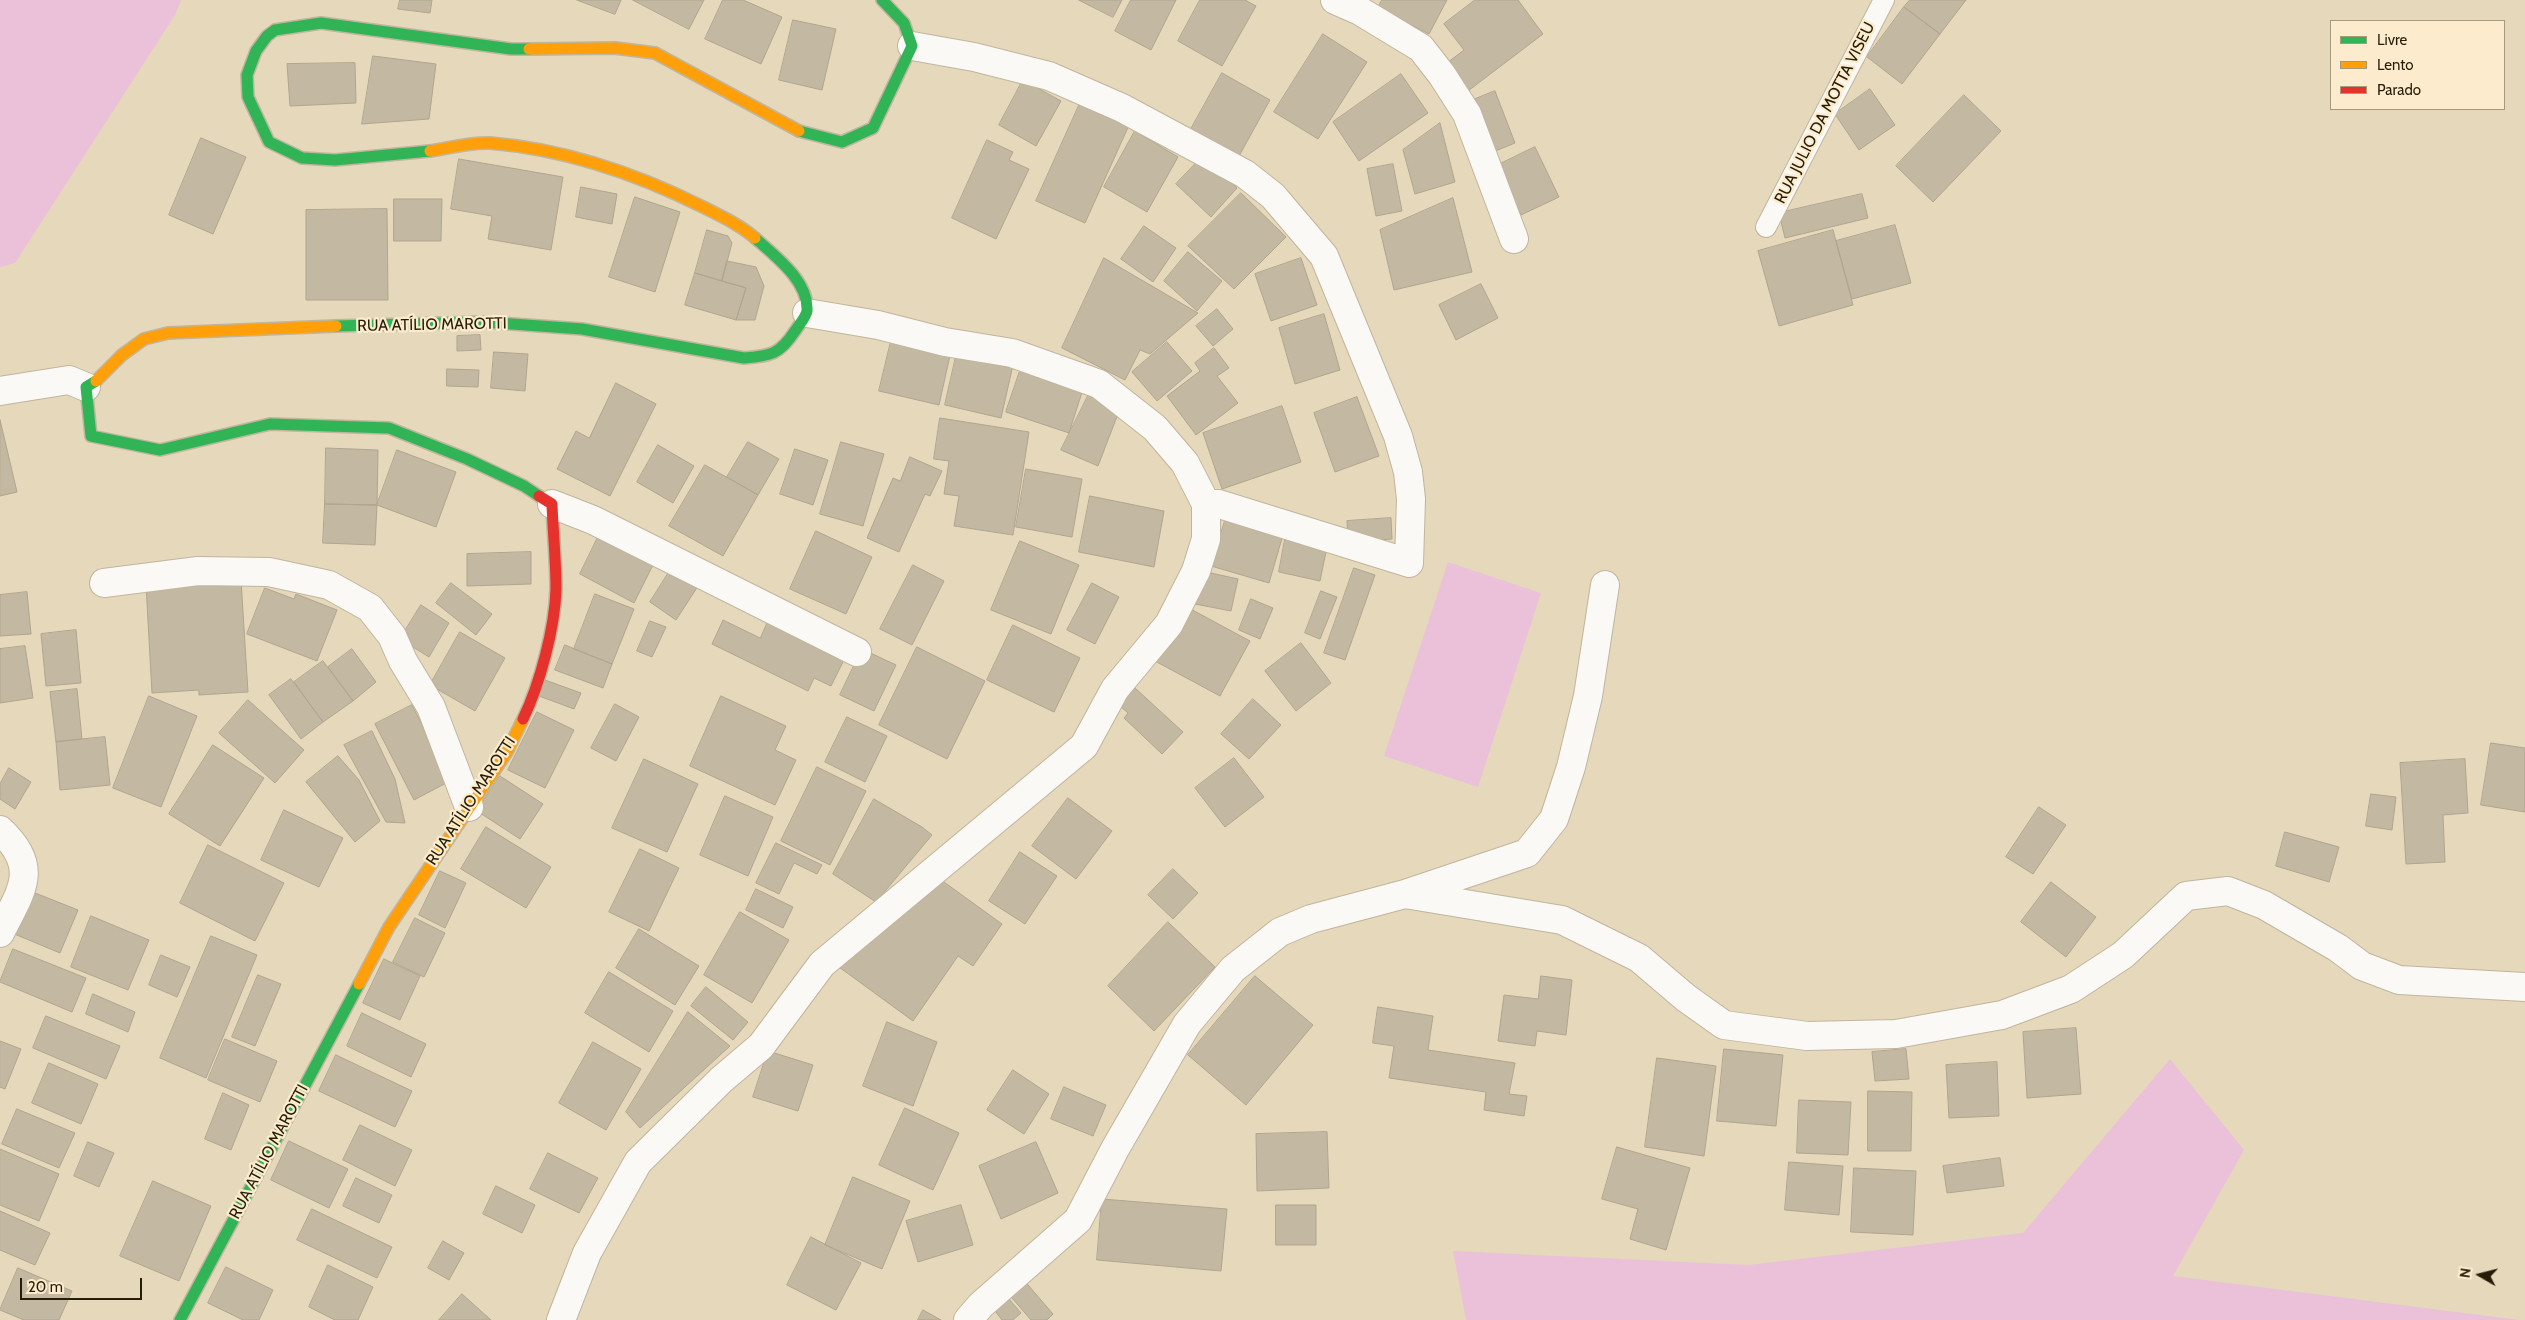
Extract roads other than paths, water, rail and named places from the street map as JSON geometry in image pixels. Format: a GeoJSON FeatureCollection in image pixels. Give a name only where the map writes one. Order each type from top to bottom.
{"type":"FeatureCollection","features":[{"type":"Feature","properties":{"kind":"street"},"geometry":{"type":"LineString","coordinates":[[561,1320],[587,1253],[638,1162],[721,1080],[761,1046],[822,964],[1084,746],[1115,689],[1169,624],[1196,571],[1206,539],[1206,504],[1185,463],[1155,428],[1099,384],[1012,353],[945,342],[878,325],[807,313],[805,293],[784,264],[752,236],[724,218],[670,191],[612,169],[546,151],[488,143],[412,154],[335,160],[302,158],[269,142],[251,104],[246,75],[256,51],[267,36],[275,30],[321,23],[511,49],[615,48],[656,53],[798,131],[842,142],[872,128],[901,73],[912,46],[904,23],[882,0]]}},
{"type":"Feature","properties":{"kind":"street"},"geometry":{"type":"LineString","coordinates":[[1335,0],[1360,11],[1421,48],[1442,75],[1468,114],[1514,239]]}},
{"type":"Feature","properties":{"kind":"street"},"geometry":{"type":"LineString","coordinates":[[912,46],[974,56],[1048,76],[1122,108],[1244,174],[1273,196],[1324,256],[1398,436],[1408,472],[1411,499],[1409,563],[1219,504],[1206,504]]}},
{"type":"Feature","properties":{"kind":"street","name":"RUA ATÍLIO MAROTTI"},"geometry":{"type":"LineString","coordinates":[[86,387],[100,378],[122,355],[144,339],[168,333],[282,327],[484,322],[582,329],[744,358],[766,356],[777,352],[788,343],[807,313]]}},
{"type":"Feature","properties":{"kind":"street"},"geometry":{"type":"LineString","coordinates":[[0,391],[69,380],[86,387],[91,436],[160,450],[270,424],[389,428],[467,459],[524,486],[552,504],[593,520],[857,652]]}},
{"type":"Feature","properties":{"kind":"street","name":"RUA ATÍLIO MAROTTI"},"geometry":{"type":"LineString","coordinates":[[180,1320],[389,927],[510,744],[530,704],[546,652],[556,590],[552,504]]}},
{"type":"Feature","properties":{"kind":"street"},"geometry":{"type":"LineString","coordinates":[[104,584],[198,571],[269,572],[329,584],[370,608],[392,636],[403,661],[431,707],[469,808]]}},
{"type":"Feature","properties":{"kind":"street"},"geometry":{"type":"LineString","coordinates":[[968,1320],[981,1305],[1078,1220],[1120,1140],[1187,1024],[1233,969],[1280,932],[1310,919],[1405,894],[1527,853],[1554,818],[1588,696],[1605,586]]}},
{"type":"Feature","properties":{"kind":"street"},"geometry":{"type":"LineString","coordinates":[[0,830],[11,840],[23,858],[24,872],[22,887],[0,933]]}},
{"type":"Feature","properties":{"kind":"street"},"geometry":{"type":"LineString","coordinates":[[1405,894],[1562,920],[1639,958],[1686,998],[1724,1025],[1807,1036],[1896,1034],[2002,1015],[2071,989],[2123,955],[2186,896],[2228,891],[2264,905],[2338,948],[2362,966],[2399,980],[2525,988]]}},
{"type":"Feature","properties":{"kind":"lane","name":"RUA JULIO DA MOTTA VISEU"},"geometry":{"type":"LineString","coordinates":[[1766,226],[1884,0]]}}]}
